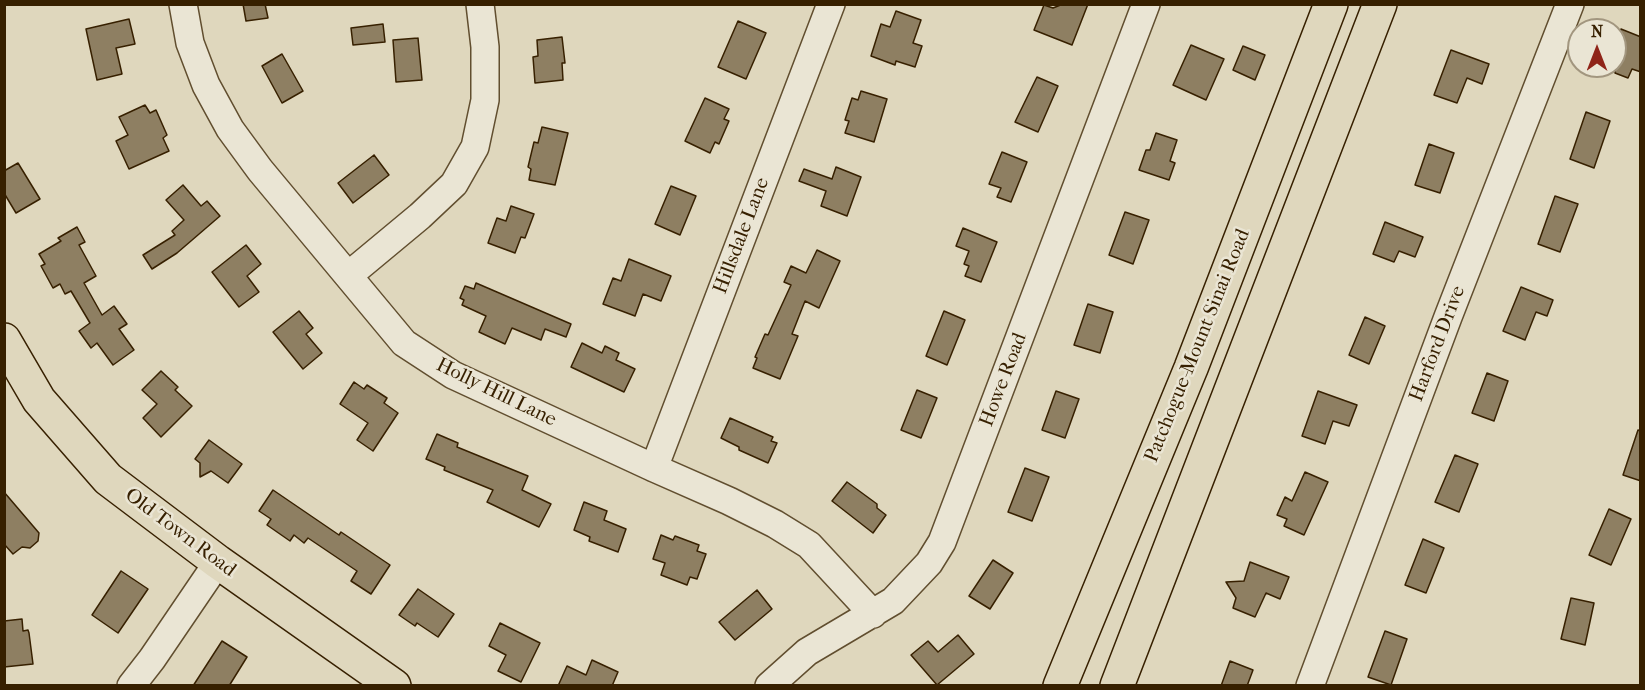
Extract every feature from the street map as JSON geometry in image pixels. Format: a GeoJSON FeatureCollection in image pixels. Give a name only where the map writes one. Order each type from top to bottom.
{"type":"FeatureCollection","features":[{"type":"Feature","properties":{"kind":"main road","name":"Patchogue-Mount Sinai Road"},"geometry":{"type":"LineString","coordinates":[[1060,686],[1191,368],[1331,4]]}},
{"type":"Feature","properties":{"kind":"main road"},"geometry":{"type":"LineString","coordinates":[[1117,686],[1380,4]]}},
{"type":"Feature","properties":{"kind":"main road","name":"Old Town Road"},"geometry":{"type":"LineString","coordinates":[[4,340],[39,400],[108,479],[218,562],[394,686]]}},
{"type":"Feature","properties":{"kind":"street","name":"Holly Hill Lane"},"geometry":{"type":"LineString","coordinates":[[183,4],[190,43],[206,85],[230,129],[260,170],[404,343],[453,375],[775,524],[809,545],[873,614]]}},
{"type":"Feature","properties":{"kind":"street"},"geometry":{"type":"LineString","coordinates":[[349,275],[420,216],[454,184],[475,147],[485,100],[485,47],[480,4]]}},
{"type":"Feature","properties":{"kind":"street","name":"Hillsdale Lane"},"geometry":{"type":"LineString","coordinates":[[654,468],[831,4]]}},
{"type":"Feature","properties":{"kind":"street","name":"Howe Road"},"geometry":{"type":"LineString","coordinates":[[769,686],[783,671],[807,652],[893,601],[930,563],[942,542],[1146,4]]}},
{"type":"Feature","properties":{"kind":"street","name":"Harford Drive"},"geometry":{"type":"LineString","coordinates":[[1310,686],[1448,317],[1570,4]]}},
{"type":"Feature","properties":{"kind":"street"},"geometry":{"type":"LineString","coordinates":[[131,686],[218,562]]}},
{"type":"Feature","properties":{"kind":"building"},"geometry":{"type":"Polygon","coordinates":[[[243,4],[265,4],[268,18],[246,21],[243,4]]]}},
{"type":"Feature","properties":{"kind":"building"},"geometry":{"type":"Polygon","coordinates":[[[1063,4],[1088,4],[1072,45],[1034,30],[1044,5],[1053,8],[1063,4]]]}},
{"type":"Feature","properties":{"kind":"building"},"geometry":{"type":"Polygon","coordinates":[[[896,11],[921,20],[913,43],[922,46],[915,67],[896,61],[895,65],[871,56],[881,24],[890,27],[896,11]]]}},
{"type":"Feature","properties":{"kind":"building"},"geometry":{"type":"Polygon","coordinates":[[[129,19],[135,44],[116,48],[122,74],[97,80],[86,29],[129,19]]]}},
{"type":"Feature","properties":{"kind":"building"},"geometry":{"type":"Polygon","coordinates":[[[738,21],[766,33],[746,79],[718,67],[738,21]]]}},
{"type":"Feature","properties":{"kind":"building"},"geometry":{"type":"Polygon","coordinates":[[[383,24],[385,42],[353,45],[351,28],[383,24]]]}},
{"type":"Feature","properties":{"kind":"building"},"geometry":{"type":"Polygon","coordinates":[[[1627,31],[1641,37],[1641,72],[1632,69],[1628,78],[1627,31]]]}},
{"type":"Feature","properties":{"kind":"building"},"geometry":{"type":"Polygon","coordinates":[[[562,37],[565,63],[562,63],[563,80],[535,83],[533,57],[538,56],[537,40],[562,37]]]}},
{"type":"Feature","properties":{"kind":"building"},"geometry":{"type":"Polygon","coordinates":[[[418,38],[422,80],[396,82],[393,40],[418,38]]]}},
{"type":"Feature","properties":{"kind":"building"},"geometry":{"type":"Polygon","coordinates":[[[1191,45],[1224,59],[1206,100],[1173,85],[1191,45]]]}},
{"type":"Feature","properties":{"kind":"building"},"geometry":{"type":"Polygon","coordinates":[[[1243,46],[1265,55],[1255,80],[1233,70],[1243,46]]]}},
{"type":"Feature","properties":{"kind":"building"},"geometry":{"type":"Polygon","coordinates":[[[1451,50],[1489,64],[1482,84],[1467,78],[1457,103],[1434,95],[1451,50]]]}},
{"type":"Feature","properties":{"kind":"building"},"geometry":{"type":"Polygon","coordinates":[[[282,54],[303,91],[282,103],[262,66],[282,54]]]}},
{"type":"Feature","properties":{"kind":"building"},"geometry":{"type":"Polygon","coordinates":[[[1037,77],[1058,86],[1038,132],[1015,122],[1037,77]]]}},
{"type":"Feature","properties":{"kind":"building"},"geometry":{"type":"Polygon","coordinates":[[[861,91],[887,99],[874,142],[845,133],[849,121],[845,120],[852,98],[858,100],[861,91]]]}},
{"type":"Feature","properties":{"kind":"building"},"geometry":{"type":"Polygon","coordinates":[[[705,98],[729,109],[724,119],[729,121],[719,144],[715,142],[710,153],[685,141],[705,98]]]}},
{"type":"Feature","properties":{"kind":"building"},"geometry":{"type":"Polygon","coordinates":[[[145,105],[150,113],[156,110],[167,135],[163,138],[169,151],[129,169],[116,141],[128,135],[119,117],[145,105]]]}},
{"type":"Feature","properties":{"kind":"building"},"geometry":{"type":"Polygon","coordinates":[[[1586,112],[1610,121],[1594,168],[1570,159],[1586,112]]]}},
{"type":"Feature","properties":{"kind":"building"},"geometry":{"type":"Polygon","coordinates":[[[542,127],[568,133],[555,185],[529,180],[531,169],[528,167],[534,142],[538,143],[542,127]]]}},
{"type":"Feature","properties":{"kind":"building"},"geometry":{"type":"Polygon","coordinates":[[[1156,133],[1177,140],[1170,161],[1175,163],[1169,180],[1139,170],[1146,150],[1150,150],[1156,133]]]}},
{"type":"Feature","properties":{"kind":"building"},"geometry":{"type":"Polygon","coordinates":[[[1429,144],[1454,153],[1440,193],[1415,185],[1429,144]]]}},
{"type":"Feature","properties":{"kind":"building"},"geometry":{"type":"Polygon","coordinates":[[[1002,152],[1027,162],[1011,202],[997,197],[1001,188],[989,184],[1002,152]]]}},
{"type":"Feature","properties":{"kind":"building"},"geometry":{"type":"Polygon","coordinates":[[[374,155],[389,175],[353,203],[338,183],[374,155]]]}},
{"type":"Feature","properties":{"kind":"building"},"geometry":{"type":"Polygon","coordinates":[[[18,163],[40,199],[16,213],[4,193],[4,171],[18,163]]]}},
{"type":"Feature","properties":{"kind":"building"},"geometry":{"type":"Polygon","coordinates":[[[836,167],[861,177],[847,216],[821,206],[826,191],[799,181],[804,169],[832,179],[836,167]]]}},
{"type":"Feature","properties":{"kind":"building"},"geometry":{"type":"Polygon","coordinates":[[[183,185],[201,206],[207,201],[220,216],[177,253],[152,269],[143,255],[175,235],[172,231],[184,220],[166,200],[183,185]]]}},
{"type":"Feature","properties":{"kind":"building"},"geometry":{"type":"Polygon","coordinates":[[[671,186],[696,196],[680,235],[655,224],[671,186]]]}},
{"type":"Feature","properties":{"kind":"building"},"geometry":{"type":"Polygon","coordinates":[[[1555,196],[1578,204],[1560,252],[1538,244],[1555,196]]]}},
{"type":"Feature","properties":{"kind":"building"},"geometry":{"type":"Polygon","coordinates":[[[511,206],[534,214],[525,238],[521,237],[515,253],[488,243],[497,218],[506,221],[511,206]]]}},
{"type":"Feature","properties":{"kind":"building"},"geometry":{"type":"Polygon","coordinates":[[[1125,212],[1149,220],[1133,264],[1109,255],[1125,212]]]}},
{"type":"Feature","properties":{"kind":"building"},"geometry":{"type":"Polygon","coordinates":[[[1385,222],[1423,237],[1415,257],[1399,251],[1394,262],[1373,254],[1385,222]]]}},
{"type":"Feature","properties":{"kind":"building"},"geometry":{"type":"Polygon","coordinates":[[[77,227],[85,242],[79,245],[96,276],[84,283],[102,315],[114,306],[127,324],[119,329],[134,350],[113,365],[97,343],[91,348],[79,331],[90,323],[71,291],[65,294],[60,284],[53,288],[41,266],[45,264],[39,254],[61,241],[58,238],[77,227]]]}},
{"type":"Feature","properties":{"kind":"building"},"geometry":{"type":"Polygon","coordinates":[[[963,228],[997,242],[981,282],[965,276],[969,266],[964,264],[969,251],[956,246],[963,228]]]}},
{"type":"Feature","properties":{"kind":"building"},"geometry":{"type":"Polygon","coordinates":[[[246,245],[261,264],[247,276],[259,292],[239,307],[212,272],[246,245]]]}},
{"type":"Feature","properties":{"kind":"building"},"geometry":{"type":"Polygon","coordinates":[[[817,250],[840,261],[819,308],[805,301],[792,334],[798,336],[780,379],[753,368],[765,334],[768,335],[791,285],[784,282],[791,266],[806,273],[817,250]]]}},
{"type":"Feature","properties":{"kind":"building"},"geometry":{"type":"Polygon","coordinates":[[[629,259],[671,276],[661,301],[643,294],[635,316],[603,304],[613,278],[621,281],[629,259]]]}},
{"type":"Feature","properties":{"kind":"building"},"geometry":{"type":"Polygon","coordinates":[[[476,283],[571,324],[566,337],[545,329],[541,340],[512,328],[505,344],[479,332],[486,316],[462,305],[464,300],[460,298],[465,286],[474,289],[476,283]]]}},
{"type":"Feature","properties":{"kind":"building"},"geometry":{"type":"Polygon","coordinates":[[[1521,287],[1553,300],[1547,316],[1536,312],[1525,340],[1503,331],[1521,287]]]}},
{"type":"Feature","properties":{"kind":"building"},"geometry":{"type":"Polygon","coordinates":[[[1088,304],[1113,312],[1100,353],[1074,345],[1088,304]]]}},
{"type":"Feature","properties":{"kind":"building"},"geometry":{"type":"Polygon","coordinates":[[[299,311],[313,328],[306,334],[322,353],[303,369],[273,332],[299,311]]]}},
{"type":"Feature","properties":{"kind":"building"},"geometry":{"type":"Polygon","coordinates":[[[944,311],[965,320],[947,365],[926,356],[944,311]]]}},
{"type":"Feature","properties":{"kind":"building"},"geometry":{"type":"Polygon","coordinates":[[[1365,317],[1385,326],[1369,364],[1349,355],[1365,317]]]}},
{"type":"Feature","properties":{"kind":"building"},"geometry":{"type":"Polygon","coordinates":[[[582,343],[602,353],[605,346],[619,353],[616,360],[635,369],[624,392],[571,367],[582,343]]]}},
{"type":"Feature","properties":{"kind":"building"},"geometry":{"type":"Polygon","coordinates":[[[161,371],[178,387],[175,390],[192,406],[161,437],[143,418],[157,404],[142,390],[161,371]]]}},
{"type":"Feature","properties":{"kind":"building"},"geometry":{"type":"Polygon","coordinates":[[[1487,373],[1508,381],[1494,421],[1472,413],[1487,373]]]}},
{"type":"Feature","properties":{"kind":"building"},"geometry":{"type":"Polygon","coordinates":[[[354,382],[364,389],[367,385],[387,398],[384,403],[398,413],[373,451],[357,440],[368,423],[340,404],[354,382]]]}},
{"type":"Feature","properties":{"kind":"building"},"geometry":{"type":"Polygon","coordinates":[[[917,390],[937,398],[921,438],[901,430],[917,390]]]}},
{"type":"Feature","properties":{"kind":"building"},"geometry":{"type":"Polygon","coordinates":[[[1056,391],[1079,399],[1065,438],[1042,430],[1056,391]]]}},
{"type":"Feature","properties":{"kind":"building"},"geometry":{"type":"Polygon","coordinates":[[[1318,391],[1357,405],[1349,426],[1333,421],[1325,444],[1302,436],[1318,391]]]}},
{"type":"Feature","properties":{"kind":"building"},"geometry":{"type":"Polygon","coordinates":[[[730,418],[773,437],[771,441],[777,443],[768,463],[739,450],[739,447],[721,438],[730,418]]]}},
{"type":"Feature","properties":{"kind":"building"},"geometry":{"type":"Polygon","coordinates":[[[1638,430],[1641,431],[1641,481],[1623,475],[1638,430]]]}},
{"type":"Feature","properties":{"kind":"building"},"geometry":{"type":"Polygon","coordinates":[[[437,434],[458,443],[457,447],[528,476],[522,490],[551,504],[539,527],[487,502],[493,490],[444,470],[445,467],[426,459],[437,434]]]}},
{"type":"Feature","properties":{"kind":"building"},"geometry":{"type":"Polygon","coordinates":[[[209,440],[242,464],[228,483],[211,471],[200,477],[200,463],[195,459],[209,440]]]}},
{"type":"Feature","properties":{"kind":"building"},"geometry":{"type":"Polygon","coordinates":[[[1455,455],[1478,464],[1459,512],[1435,502],[1455,455]]]}},
{"type":"Feature","properties":{"kind":"building"},"geometry":{"type":"Polygon","coordinates":[[[1025,468],[1049,477],[1032,521],[1008,512],[1025,468]]]}},
{"type":"Feature","properties":{"kind":"building"},"geometry":{"type":"Polygon","coordinates":[[[1305,472],[1328,482],[1304,535],[1284,526],[1287,519],[1277,515],[1285,497],[1292,501],[1305,472]]]}},
{"type":"Feature","properties":{"kind":"building"},"geometry":{"type":"Polygon","coordinates":[[[847,482],[877,504],[877,508],[886,515],[873,533],[832,501],[847,482]]]}},
{"type":"Feature","properties":{"kind":"building"},"geometry":{"type":"Polygon","coordinates":[[[273,490],[339,535],[341,532],[390,565],[371,594],[351,581],[357,571],[308,538],[304,543],[294,535],[290,541],[267,525],[271,519],[259,511],[273,490]]]}},
{"type":"Feature","properties":{"kind":"building"},"geometry":{"type":"Polygon","coordinates":[[[4,492],[39,533],[38,541],[30,548],[22,547],[13,554],[4,544],[4,492]]]}},
{"type":"Feature","properties":{"kind":"building"},"geometry":{"type":"Polygon","coordinates":[[[584,502],[607,511],[604,520],[626,529],[618,552],[589,541],[590,537],[574,530],[584,502]]]}},
{"type":"Feature","properties":{"kind":"building"},"geometry":{"type":"Polygon","coordinates":[[[1609,509],[1631,519],[1611,565],[1589,555],[1609,509]]]}},
{"type":"Feature","properties":{"kind":"building"},"geometry":{"type":"Polygon","coordinates":[[[661,535],[673,540],[675,536],[699,545],[697,551],[706,554],[697,579],[690,577],[687,585],[661,575],[665,563],[653,559],[661,535]]]}},
{"type":"Feature","properties":{"kind":"building"},"geometry":{"type":"Polygon","coordinates":[[[1423,539],[1444,548],[1426,593],[1405,585],[1423,539]]]}},
{"type":"Feature","properties":{"kind":"building"},"geometry":{"type":"Polygon","coordinates":[[[993,560],[1013,573],[990,609],[969,596],[993,560]]]}},
{"type":"Feature","properties":{"kind":"building"},"geometry":{"type":"Polygon","coordinates":[[[1250,562],[1289,577],[1280,599],[1266,593],[1255,617],[1233,608],[1236,598],[1226,582],[1244,581],[1250,562]]]}},
{"type":"Feature","properties":{"kind":"building"},"geometry":{"type":"Polygon","coordinates":[[[121,571],[148,589],[118,633],[92,615],[121,571]]]}},
{"type":"Feature","properties":{"kind":"building"},"geometry":{"type":"Polygon","coordinates":[[[418,589],[454,614],[438,637],[417,623],[415,626],[399,615],[418,589]]]}},
{"type":"Feature","properties":{"kind":"building"},"geometry":{"type":"Polygon","coordinates":[[[757,590],[772,609],[735,640],[719,622],[757,590]]]}},
{"type":"Feature","properties":{"kind":"building"},"geometry":{"type":"Polygon","coordinates":[[[1571,598],[1594,603],[1585,645],[1561,639],[1571,598]]]}},
{"type":"Feature","properties":{"kind":"building"},"geometry":{"type":"Polygon","coordinates":[[[22,619],[23,631],[28,630],[29,633],[33,664],[4,667],[4,621],[22,619]]]}},
{"type":"Feature","properties":{"kind":"building"},"geometry":{"type":"Polygon","coordinates":[[[500,623],[540,643],[521,682],[498,671],[506,655],[489,646],[500,623]]]}},
{"type":"Feature","properties":{"kind":"building"},"geometry":{"type":"Polygon","coordinates":[[[1385,631],[1407,639],[1391,685],[1368,677],[1385,631]]]}},
{"type":"Feature","properties":{"kind":"building"},"geometry":{"type":"Polygon","coordinates":[[[958,635],[974,654],[937,685],[911,655],[928,641],[938,652],[958,635]]]}},
{"type":"Feature","properties":{"kind":"building"},"geometry":{"type":"Polygon","coordinates":[[[222,641],[247,657],[229,686],[193,686],[222,641]]]}},
{"type":"Feature","properties":{"kind":"building"},"geometry":{"type":"Polygon","coordinates":[[[592,660],[618,672],[612,686],[558,686],[567,666],[586,675],[592,660]]]}},
{"type":"Feature","properties":{"kind":"building"},"geometry":{"type":"Polygon","coordinates":[[[1230,661],[1253,670],[1247,686],[1221,686],[1230,661]]]}}]}
